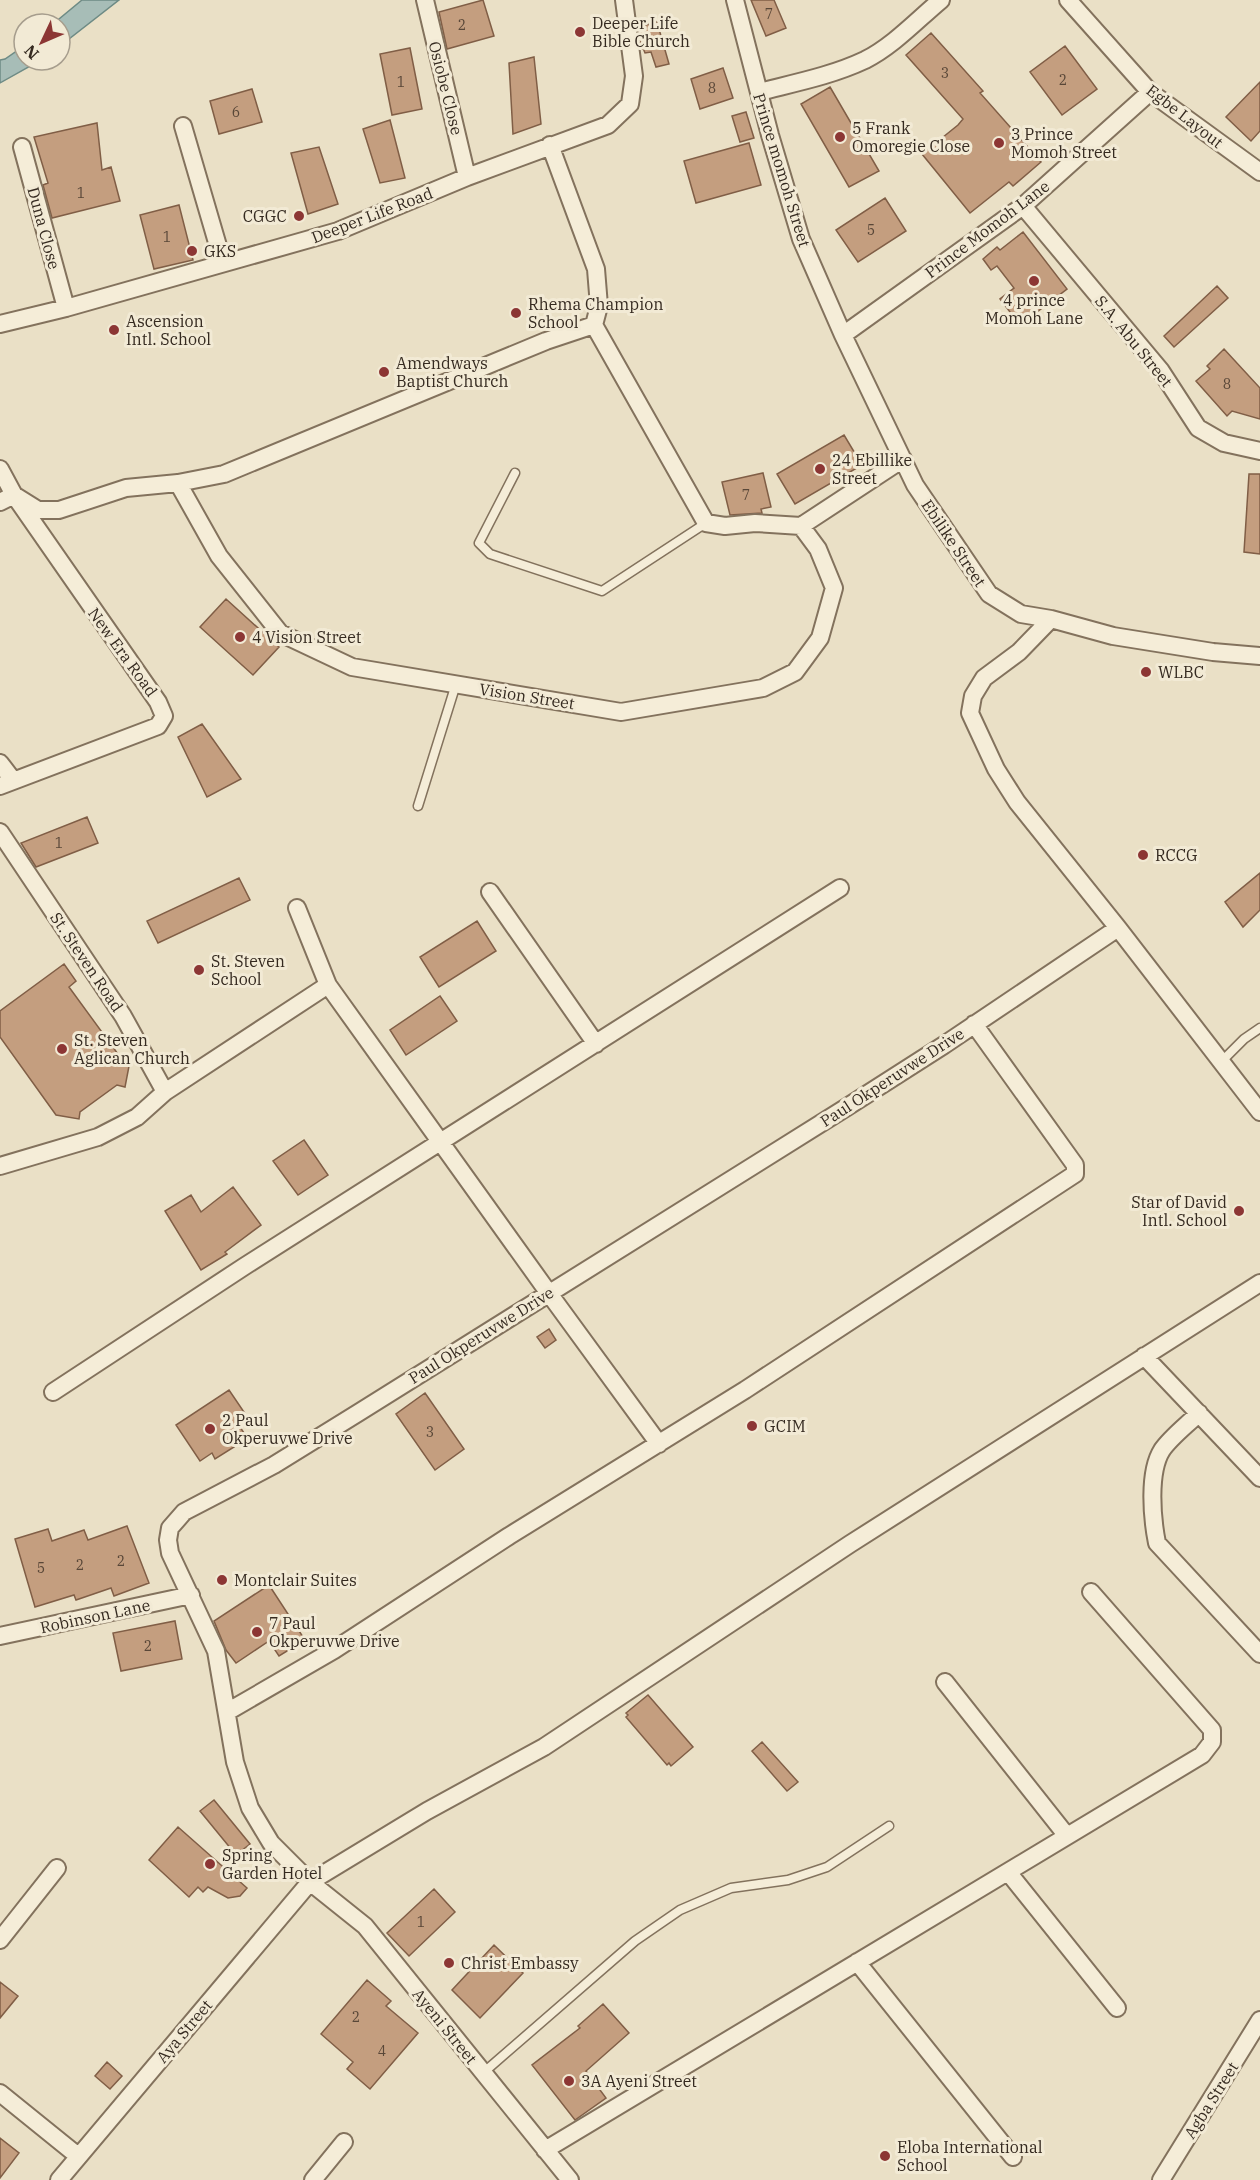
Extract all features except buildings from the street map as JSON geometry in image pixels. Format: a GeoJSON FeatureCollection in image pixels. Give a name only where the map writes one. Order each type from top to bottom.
{"type":"FeatureCollection","features":[{"type":"Feature","properties":{"kind":"street","name":"Osiobe Close"},"geometry":{"type":"LineString","coordinates":[[425,0],[467,177]]}},
{"type":"Feature","properties":{"kind":"street","name":"Deeper Life Road"},"geometry":{"type":"LineString","coordinates":[[0,324],[66,309],[223,262],[338,231],[467,177],[608,125],[630,104],[634,76],[624,0]]}},
{"type":"Feature","properties":{"kind":"street","name":"Prince momoh Street"},"geometry":{"type":"LineString","coordinates":[[735,0],[770,135],[801,239],[843,335]]}},
{"type":"Feature","properties":{"kind":"street"},"geometry":{"type":"LineString","coordinates":[[759,92],[828,74],[866,59],[886,47],[941,0]]}},
{"type":"Feature","properties":{"kind":"street","name":"Egbe Layout"},"geometry":{"type":"LineString","coordinates":[[1068,0],[1150,92],[1260,172]]}},
{"type":"Feature","properties":{"kind":"street","name":"Prince Momoh Lane"},"geometry":{"type":"LineString","coordinates":[[843,335],[1023,206],[1150,92]]}},
{"type":"Feature","properties":{"kind":"street"},"geometry":{"type":"LineString","coordinates":[[183,126],[223,262]]}},
{"type":"Feature","properties":{"kind":"street"},"geometry":{"type":"LineString","coordinates":[[550,145],[596,269],[599,306],[594,325],[706,523],[716,526],[755,523],[801,526],[903,459]]}},
{"type":"Feature","properties":{"kind":"street","name":"Duna Close"},"geometry":{"type":"LineString","coordinates":[[22,147],[66,309]]}},
{"type":"Feature","properties":{"kind":"street","name":"S.A. Abu Street"},"geometry":{"type":"LineString","coordinates":[[1023,206],[1161,370],[1198,428],[1224,443],[1260,451]]}},
{"type":"Feature","properties":{"kind":"street"},"geometry":{"type":"LineString","coordinates":[[7,499],[38,510],[58,510],[126,488],[178,483],[224,474],[546,341],[594,325]]}},
{"type":"Feature","properties":{"kind":"street","name":"Ebilike Street"},"geometry":{"type":"LineString","coordinates":[[843,335],[915,485],[989,594],[1021,614],[1051,619],[1113,636],[1213,652],[1260,656]]}},
{"type":"Feature","properties":{"kind":"street","name":"New Era Road"},"geometry":{"type":"LineString","coordinates":[[0,470],[7,499],[158,702],[164,716],[158,726],[6,783]]}},
{"type":"Feature","properties":{"kind":"street","name":"Vision Street"},"geometry":{"type":"LineString","coordinates":[[178,483],[219,556],[280,633],[352,667],[621,711],[763,688],[795,672],[820,638],[834,588],[818,549],[801,526]]}},
{"type":"Feature","properties":{"kind":"street"},"geometry":{"type":"LineString","coordinates":[[1051,619],[1019,652],[984,678],[973,696],[970,713],[996,769],[1017,802],[1260,1112]]}},
{"type":"Feature","properties":{"kind":"street"},"geometry":{"type":"LineString","coordinates":[[0,763],[6,783]]}},
{"type":"Feature","properties":{"kind":"street","name":"St. Steven Road"},"geometry":{"type":"LineString","coordinates":[[0,832],[123,1016],[165,1092]]}},
{"type":"Feature","properties":{"kind":"street"},"geometry":{"type":"LineString","coordinates":[[53,1392],[245,1266],[840,888]]}},
{"type":"Feature","properties":{"kind":"street"},"geometry":{"type":"LineString","coordinates":[[490,892],[596,1044]]}},
{"type":"Feature","properties":{"kind":"street"},"geometry":{"type":"LineString","coordinates":[[297,908],[328,984],[659,1444]]}},
{"type":"Feature","properties":{"kind":"street","name":"Paul Okperuvwe Drive"},"geometry":{"type":"LineString","coordinates":[[310,1882],[271,1843],[250,1808],[235,1762],[216,1651],[170,1553],[168,1540],[170,1528],[184,1512],[274,1465],[847,1107],[1118,928]]}},
{"type":"Feature","properties":{"kind":"street"},"geometry":{"type":"LineString","coordinates":[[0,1166],[98,1137],[137,1117],[165,1092],[328,984]]}},
{"type":"Feature","properties":{"kind":"street"},"geometry":{"type":"LineString","coordinates":[[226,1712],[334,1650],[509,1536],[659,1444],[1075,1174],[1075,1165],[974,1024]]}},
{"type":"Feature","properties":{"kind":"street","name":"Aya Street"},"geometry":{"type":"LineString","coordinates":[[59,2180],[310,1882],[427,1811],[544,1746],[840,1551],[1260,1283]]}},
{"type":"Feature","properties":{"kind":"street"},"geometry":{"type":"LineString","coordinates":[[1144,1356],[1259,1475]]}},
{"type":"Feature","properties":{"kind":"street"},"geometry":{"type":"LineString","coordinates":[[1199,1413],[1162,1451],[1153,1475],[1154,1527],[1157,1543],[1260,1654]]}},
{"type":"Feature","properties":{"kind":"street"},"geometry":{"type":"LineString","coordinates":[[545,2150],[1202,1755],[1212,1742],[1212,1730],[1091,1592]]}},
{"type":"Feature","properties":{"kind":"street","name":"Robinson Lane"},"geometry":{"type":"LineString","coordinates":[[0,1636],[191,1595]]}},
{"type":"Feature","properties":{"kind":"street"},"geometry":{"type":"LineString","coordinates":[[945,1682],[1067,1836]]}},
{"type":"Feature","properties":{"kind":"street"},"geometry":{"type":"LineString","coordinates":[[0,1940],[57,1868]]}},
{"type":"Feature","properties":{"kind":"street"},"geometry":{"type":"LineString","coordinates":[[1008,1872],[1117,2008]]}},
{"type":"Feature","properties":{"kind":"street","name":"Ayeni Street"},"geometry":{"type":"LineString","coordinates":[[310,1882],[364,1926],[570,2180]]}},
{"type":"Feature","properties":{"kind":"street"},"geometry":{"type":"LineString","coordinates":[[857,1962],[1013,2157]]}},
{"type":"Feature","properties":{"kind":"street","name":"Agba Street"},"geometry":{"type":"LineString","coordinates":[[1161,2180],[1260,2020]]}},
{"type":"Feature","properties":{"kind":"street"},"geometry":{"type":"LineString","coordinates":[[0,2093],[78,2156]]}},
{"type":"Feature","properties":{"kind":"street"},"geometry":{"type":"LineString","coordinates":[[313,2180],[344,2142]]}},
{"type":"Feature","properties":{"kind":"lane"},"geometry":{"type":"LineString","coordinates":[[515,473],[479,543],[490,554],[603,591],[706,523]]}},
{"type":"Feature","properties":{"kind":"lane"},"geometry":{"type":"LineString","coordinates":[[418,806],[456,684]]}},
{"type":"Feature","properties":{"kind":"lane"},"geometry":{"type":"LineString","coordinates":[[1222,1061],[1244,1039],[1260,1028]]}},
{"type":"Feature","properties":{"kind":"lane"},"geometry":{"type":"LineString","coordinates":[[483,2073],[635,1941],[680,1910],[731,1887],[788,1880],[827,1866],[889,1826]]}},
{"type":"Feature","properties":{"kind":"water"},"geometry":{"type":"Polygon","coordinates":[[[82,0],[119,0],[72,37],[72,12],[68,12],[82,0]]]}},
{"type":"Feature","properties":{"kind":"water"},"geometry":{"type":"Polygon","coordinates":[[[12,54],[12,72],[20,72],[0,83],[0,60],[12,54]]]}},
{"type":"Feature","properties":{"kind":"place","name":"Deeper Life Bible Church"},"geometry":{"type":"Point","coordinates":[580,32]}},
{"type":"Feature","properties":{"kind":"place","name":"5 Frank Omoregie Close"},"geometry":{"type":"Point","coordinates":[840,137]}},
{"type":"Feature","properties":{"kind":"place","name":"3 Prince Momoh Street"},"geometry":{"type":"Point","coordinates":[999,143]}},
{"type":"Feature","properties":{"kind":"place","name":"CGGC"},"geometry":{"type":"Point","coordinates":[299,216]}},
{"type":"Feature","properties":{"kind":"place","name":"GKS"},"geometry":{"type":"Point","coordinates":[192,251]}},
{"type":"Feature","properties":{"kind":"place","name":"4 prince Momoh Lane"},"geometry":{"type":"Point","coordinates":[1034,281]}},
{"type":"Feature","properties":{"kind":"place","name":"Rhema Champion School"},"geometry":{"type":"Point","coordinates":[516,313]}},
{"type":"Feature","properties":{"kind":"place","name":"Ascension Intl. School"},"geometry":{"type":"Point","coordinates":[114,330]}},
{"type":"Feature","properties":{"kind":"place","name":"Amendways Baptist Church"},"geometry":{"type":"Point","coordinates":[384,372]}},
{"type":"Feature","properties":{"kind":"place","name":"24 Ebillike Street"},"geometry":{"type":"Point","coordinates":[820,469]}},
{"type":"Feature","properties":{"kind":"place","name":"4 Vision Street"},"geometry":{"type":"Point","coordinates":[240,637]}},
{"type":"Feature","properties":{"kind":"place","name":"WLBC"},"geometry":{"type":"Point","coordinates":[1146,672]}},
{"type":"Feature","properties":{"kind":"place","name":"RCCG"},"geometry":{"type":"Point","coordinates":[1143,855]}},
{"type":"Feature","properties":{"kind":"place","name":"St. Steven School"},"geometry":{"type":"Point","coordinates":[199,970]}},
{"type":"Feature","properties":{"kind":"place","name":"St. Steven Aglican Church"},"geometry":{"type":"Point","coordinates":[62,1049]}},
{"type":"Feature","properties":{"kind":"place","name":"Star of David Intl. School"},"geometry":{"type":"Point","coordinates":[1239,1211]}},
{"type":"Feature","properties":{"kind":"place","name":"GCIM"},"geometry":{"type":"Point","coordinates":[752,1426]}},
{"type":"Feature","properties":{"kind":"place","name":"2 Paul Okperuvwe Drive"},"geometry":{"type":"Point","coordinates":[210,1429]}},
{"type":"Feature","properties":{"kind":"place","name":"Montclair Suites"},"geometry":{"type":"Point","coordinates":[222,1580]}},
{"type":"Feature","properties":{"kind":"place","name":"7 Paul Okperuvwe Drive"},"geometry":{"type":"Point","coordinates":[257,1632]}},
{"type":"Feature","properties":{"kind":"place","name":"Spring Garden Hotel"},"geometry":{"type":"Point","coordinates":[210,1864]}},
{"type":"Feature","properties":{"kind":"place","name":"Christ Embassy"},"geometry":{"type":"Point","coordinates":[449,1963]}},
{"type":"Feature","properties":{"kind":"place","name":"3A Ayeni Street"},"geometry":{"type":"Point","coordinates":[569,2081]}},
{"type":"Feature","properties":{"kind":"place","name":"Eloba International School"},"geometry":{"type":"Point","coordinates":[885,2156]}}]}
